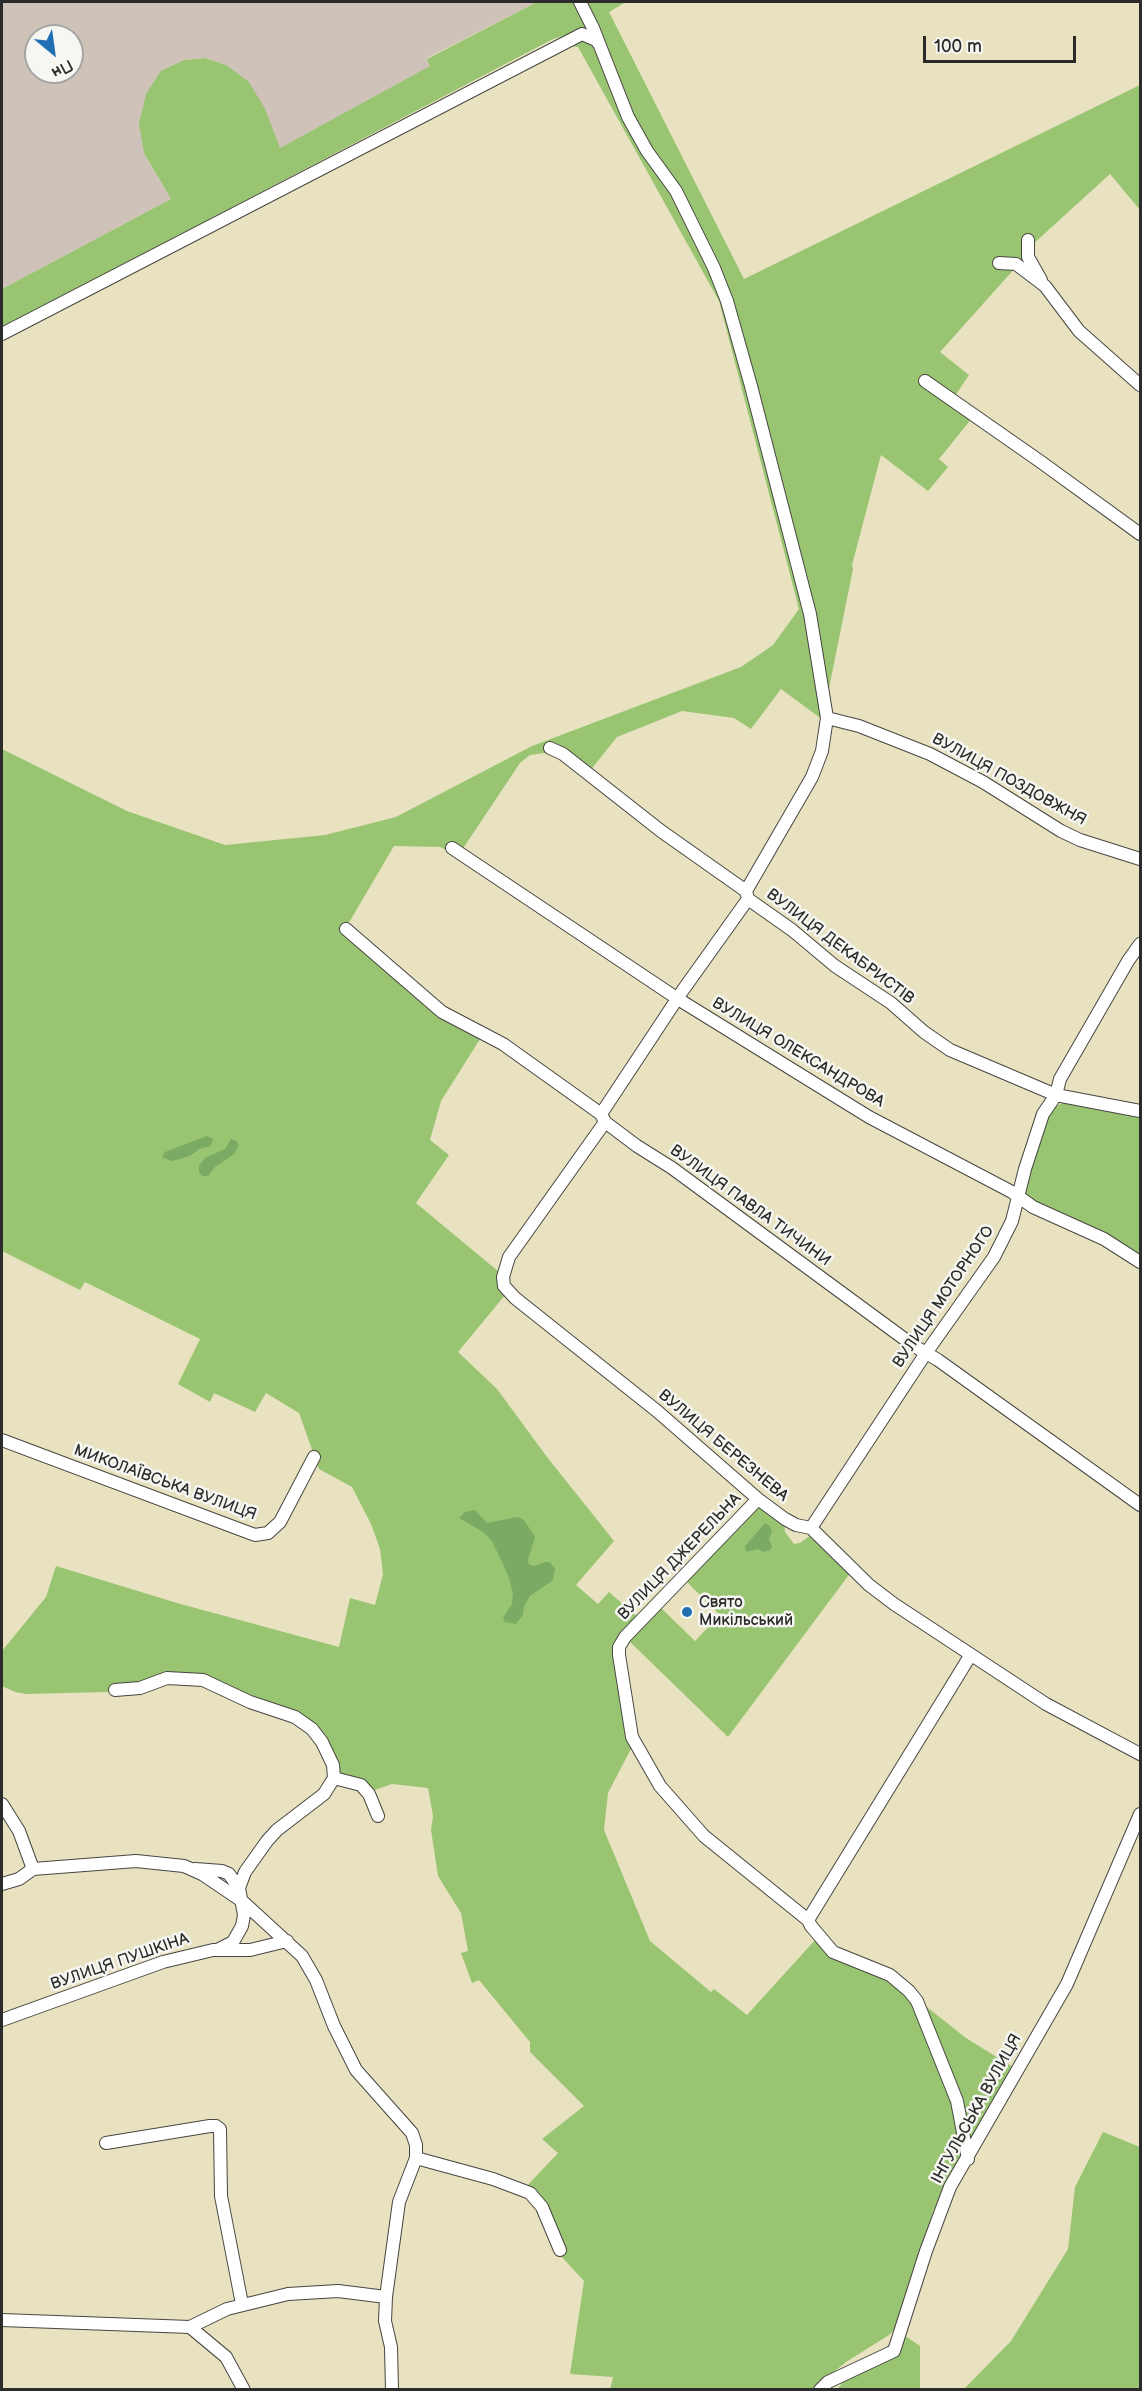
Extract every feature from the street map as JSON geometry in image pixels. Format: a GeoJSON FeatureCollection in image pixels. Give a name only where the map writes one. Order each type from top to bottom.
{"type":"FeatureCollection","features":[{"type":"Feature","properties":{"kind":"street"},"geometry":{"type":"LineString","coordinates":[[580,2],[587,31],[600,45],[628,117],[647,151],[676,191],[714,268],[727,301],[752,386],[810,614],[827,718],[822,751],[812,777],[747,895],[603,1118]]}},
{"type":"Feature","properties":{"kind":"street"},"geometry":{"type":"LineString","coordinates":[[2,334],[587,31]]}},
{"type":"Feature","properties":{"kind":"street"},"geometry":{"type":"LineString","coordinates":[[1028,240],[1028,257],[1045,286],[1079,331],[1140,385]]}},
{"type":"Feature","properties":{"kind":"street"},"geometry":{"type":"LineString","coordinates":[[999,263],[1016,264],[1045,286]]}},
{"type":"Feature","properties":{"kind":"street"},"geometry":{"type":"LineString","coordinates":[[925,381],[1140,534]]}},
{"type":"Feature","properties":{"kind":"street","name":"ВУЛИЦЯ ПОЗДОВЖНЯ"},"geometry":{"type":"LineString","coordinates":[[827,718],[859,726],[930,754],[983,782],[1061,831],[1080,840],[1140,859]]}},
{"type":"Feature","properties":{"kind":"street","name":"ВУЛИЦЯ ДЕКАБРИСТІВ"},"geometry":{"type":"LineString","coordinates":[[550,748],[562,754],[747,895],[835,966],[891,1003],[924,1032],[950,1050],[1056,1095],[1140,1112]]}},
{"type":"Feature","properties":{"kind":"street","name":"ВУЛИЦЯ ОЛЕКСАНДРОВА"},"geometry":{"type":"LineString","coordinates":[[452,848],[678,999],[869,1117],[1033,1207],[1104,1239],[1140,1262]]}},
{"type":"Feature","properties":{"kind":"street","name":"ВУЛИЦЯ ПАВЛА ТИЧИНИ"},"geometry":{"type":"LineString","coordinates":[[346,929],[442,1012],[503,1044],[926,1353],[1140,1505]]}},
{"type":"Feature","properties":{"kind":"street","name":"ВУЛИЦЯ МОТОРНОГО"},"geometry":{"type":"LineString","coordinates":[[811,1528],[926,1353],[994,1257],[1012,1221],[1042,1113],[1056,1095],[1059,1079],[1140,944]]}},
{"type":"Feature","properties":{"kind":"street","name":"ВУЛИЦЯ БЕРЕЗНЕВА"},"geometry":{"type":"LineString","coordinates":[[603,1118],[509,1257],[504,1270],[504,1286],[515,1299],[657,1411],[758,1499],[785,1520],[811,1528],[869,1585],[970,1656],[1046,1704],[1140,1754]]}},
{"type":"Feature","properties":{"kind":"street","name":"МИКОЛАЇВСЬКА ВУЛИЦЯ"},"geometry":{"type":"LineString","coordinates":[[2,1440],[255,1535],[268,1533],[280,1522],[314,1457]]}},
{"type":"Feature","properties":{"kind":"street","name":"ВУЛИЦЯ ДЖЕРЕЛЬНА"},"geometry":{"type":"LineString","coordinates":[[758,1499],[625,1637],[619,1647],[632,1737],[660,1786],[704,1836],[808,1920],[833,1952],[890,1975],[909,1991],[916,2001],[957,2102],[968,2159]]}},
{"type":"Feature","properties":{"kind":"street"},"geometry":{"type":"LineString","coordinates":[[808,1920],[970,1656]]}},
{"type":"Feature","properties":{"kind":"street"},"geometry":{"type":"LineString","coordinates":[[115,1690],[140,1689],[167,1678],[203,1680],[250,1702],[303,1721],[322,1742],[333,1765],[334,1778],[324,1794],[277,1830],[267,1841],[245,1872],[239,1888]]}},
{"type":"Feature","properties":{"kind":"street"},"geometry":{"type":"LineString","coordinates":[[334,1778],[361,1785],[369,1794],[378,1816]]}},
{"type":"Feature","properties":{"kind":"street"},"geometry":{"type":"LineString","coordinates":[[2,1804],[19,1831],[33,1869]]}},
{"type":"Feature","properties":{"kind":"street","name":"ІНГУЛЬСЬКА ВУЛИЦЯ"},"geometry":{"type":"LineString","coordinates":[[820,2390],[828,2382],[894,2350],[926,2251],[950,2187],[1067,1984],[1140,1814]]}},
{"type":"Feature","properties":{"kind":"street"},"geometry":{"type":"LineString","coordinates":[[2,1884],[19,1879],[33,1869],[136,1861],[222,1871],[229,1874],[239,1888],[244,1915],[239,1935],[233,1942],[218,1950]]}},
{"type":"Feature","properties":{"kind":"street"},"geometry":{"type":"LineString","coordinates":[[191,1869],[242,1901],[302,1956],[316,1980],[334,2026],[356,2070],[412,2133],[416,2145],[416,2158],[399,2202],[386,2297],[385,2322],[391,2348],[392,2390]]}},
{"type":"Feature","properties":{"kind":"street","name":"ВУЛИЦЯ ПУШКІНА"},"geometry":{"type":"LineString","coordinates":[[2,2020],[163,1962],[218,1950],[250,1950],[287,1941]]}},
{"type":"Feature","properties":{"kind":"street"},"geometry":{"type":"LineString","coordinates":[[106,2143],[210,2126],[220,2129],[221,2196],[242,2304]]}},
{"type":"Feature","properties":{"kind":"street"},"geometry":{"type":"LineString","coordinates":[[416,2158],[493,2179],[530,2193],[542,2207],[560,2250]]}},
{"type":"Feature","properties":{"kind":"street"},"geometry":{"type":"LineString","coordinates":[[2,2320],[190,2327],[226,2309],[288,2294],[338,2292],[386,2297]]}},
{"type":"Feature","properties":{"kind":"street"},"geometry":{"type":"LineString","coordinates":[[190,2327],[226,2357],[244,2390]]}},
{"type":"Feature","properties":{"kind":"shaded area"},"geometry":{"type":"Polygon","coordinates":[[[2,2],[537,2],[427,58],[431,66],[280,148],[226,65],[205,58],[184,60],[144,153],[171,199],[2,289],[2,2]]]}},
{"type":"Feature","properties":{"kind":"green space"},"geometry":{"type":"Polygon","coordinates":[[[537,2],[576,2],[587,28],[553,39],[2,328],[2,289],[171,199],[144,153],[139,124],[146,94],[161,71],[184,60],[205,58],[226,65],[249,82],[265,109],[280,148],[430,66],[427,59],[537,2]]]}},
{"type":"Feature","properties":{"kind":"green space"},"geometry":{"type":"Polygon","coordinates":[[[584,2],[626,2],[609,12],[744,279],[1140,85],[1140,210],[1110,174],[1031,246],[1031,255],[1047,285],[1016,267],[940,352],[969,375],[951,402],[973,417],[939,459],[948,467],[928,491],[881,455],[852,565],[827,698],[729,300],[649,150],[584,2]]]}},
{"type":"Feature","properties":{"kind":"green space"},"geometry":{"type":"Polygon","coordinates":[[[580,37],[593,43],[666,179],[723,294],[806,613],[823,720],[781,689],[751,729],[734,718],[682,711],[617,737],[589,772],[551,752],[530,755],[520,763],[462,850],[450,852],[440,847],[394,846],[344,931],[482,1036],[441,1101],[430,1140],[449,1155],[416,1203],[499,1272],[506,1294],[458,1352],[497,1389],[547,1457],[614,1541],[576,1585],[598,1604],[609,1592],[640,1619],[617,1647],[633,1745],[608,1793],[604,1830],[650,1941],[711,1992],[714,1989],[747,2015],[816,1939],[834,1951],[875,1966],[966,2038],[1016,2069],[933,2211],[899,2325],[889,2335],[846,2362],[813,2389],[610,2389],[613,2377],[570,2374],[584,2281],[559,2254],[562,2248],[525,2188],[558,2153],[542,2139],[584,2106],[530,2052],[530,2042],[479,1980],[472,1983],[461,1953],[468,1951],[461,1913],[438,1876],[431,1830],[433,1816],[428,1788],[392,1784],[369,1792],[332,1770],[310,1730],[233,1697],[184,1680],[140,1691],[26,1694],[2,1686],[2,1651],[46,1597],[56,1566],[177,1603],[339,1647],[350,1598],[375,1605],[383,1574],[380,1549],[371,1524],[352,1487],[319,1469],[299,1413],[266,1393],[255,1412],[214,1393],[210,1402],[178,1384],[200,1339],[85,1282],[80,1290],[2,1251],[2,749],[127,811],[225,845],[325,835],[396,817],[532,746],[741,667],[773,645],[799,609],[719,301],[578,47],[565,45],[2,340],[2,333],[580,37]]]}},
{"type":"Feature","properties":{"kind":"green space"},"geometry":{"type":"Polygon","coordinates":[[[1067,1101],[1140,1115],[1140,1259],[1033,1205],[1024,1195],[1028,1170],[1052,1108],[1067,1101]]]}},
{"type":"Feature","properties":{"kind":"green space"},"geometry":{"type":"Polygon","coordinates":[[[207,1136],[213,1139],[211,1146],[199,1149],[190,1156],[172,1161],[162,1157],[165,1152],[207,1136]]]}},
{"type":"Feature","properties":{"kind":"green space"},"geometry":{"type":"Polygon","coordinates":[[[231,1139],[239,1145],[234,1154],[215,1167],[208,1176],[202,1176],[199,1166],[205,1158],[225,1149],[231,1139]]]}},
{"type":"Feature","properties":{"kind":"green space"},"geometry":{"type":"Polygon","coordinates":[[[760,1505],[784,1523],[785,1532],[794,1544],[800,1543],[811,1535],[851,1572],[728,1737],[627,1639],[660,1607],[695,1641],[720,1615],[685,1580],[751,1509],[760,1505]]]}},
{"type":"Feature","properties":{"kind":"green space"},"geometry":{"type":"Polygon","coordinates":[[[475,1510],[487,1523],[518,1517],[524,1520],[535,1537],[528,1560],[529,1564],[534,1566],[550,1562],[555,1569],[553,1580],[530,1596],[524,1606],[523,1615],[516,1624],[505,1622],[503,1618],[512,1604],[513,1593],[508,1575],[492,1541],[483,1532],[459,1518],[465,1512],[475,1510]]]}},
{"type":"Feature","properties":{"kind":"green space"},"geometry":{"type":"Polygon","coordinates":[[[765,1523],[772,1531],[769,1539],[772,1547],[764,1552],[758,1549],[746,1552],[745,1546],[765,1523]]]}},
{"type":"Feature","properties":{"kind":"green space"},"geometry":{"type":"Polygon","coordinates":[[[1103,2132],[1140,2147],[1140,2389],[964,2389],[1011,2341],[1068,2249],[1075,2187],[1103,2132]]]}},
{"type":"Feature","properties":{"kind":"green space"},"geometry":{"type":"Polygon","coordinates":[[[904,2335],[920,2346],[920,2389],[837,2390],[851,2370],[904,2335]]]}},
{"type":"Feature","properties":{"kind":"place","name":"Свято Микільський"},"geometry":{"type":"Point","coordinates":[687,1612]}}]}
